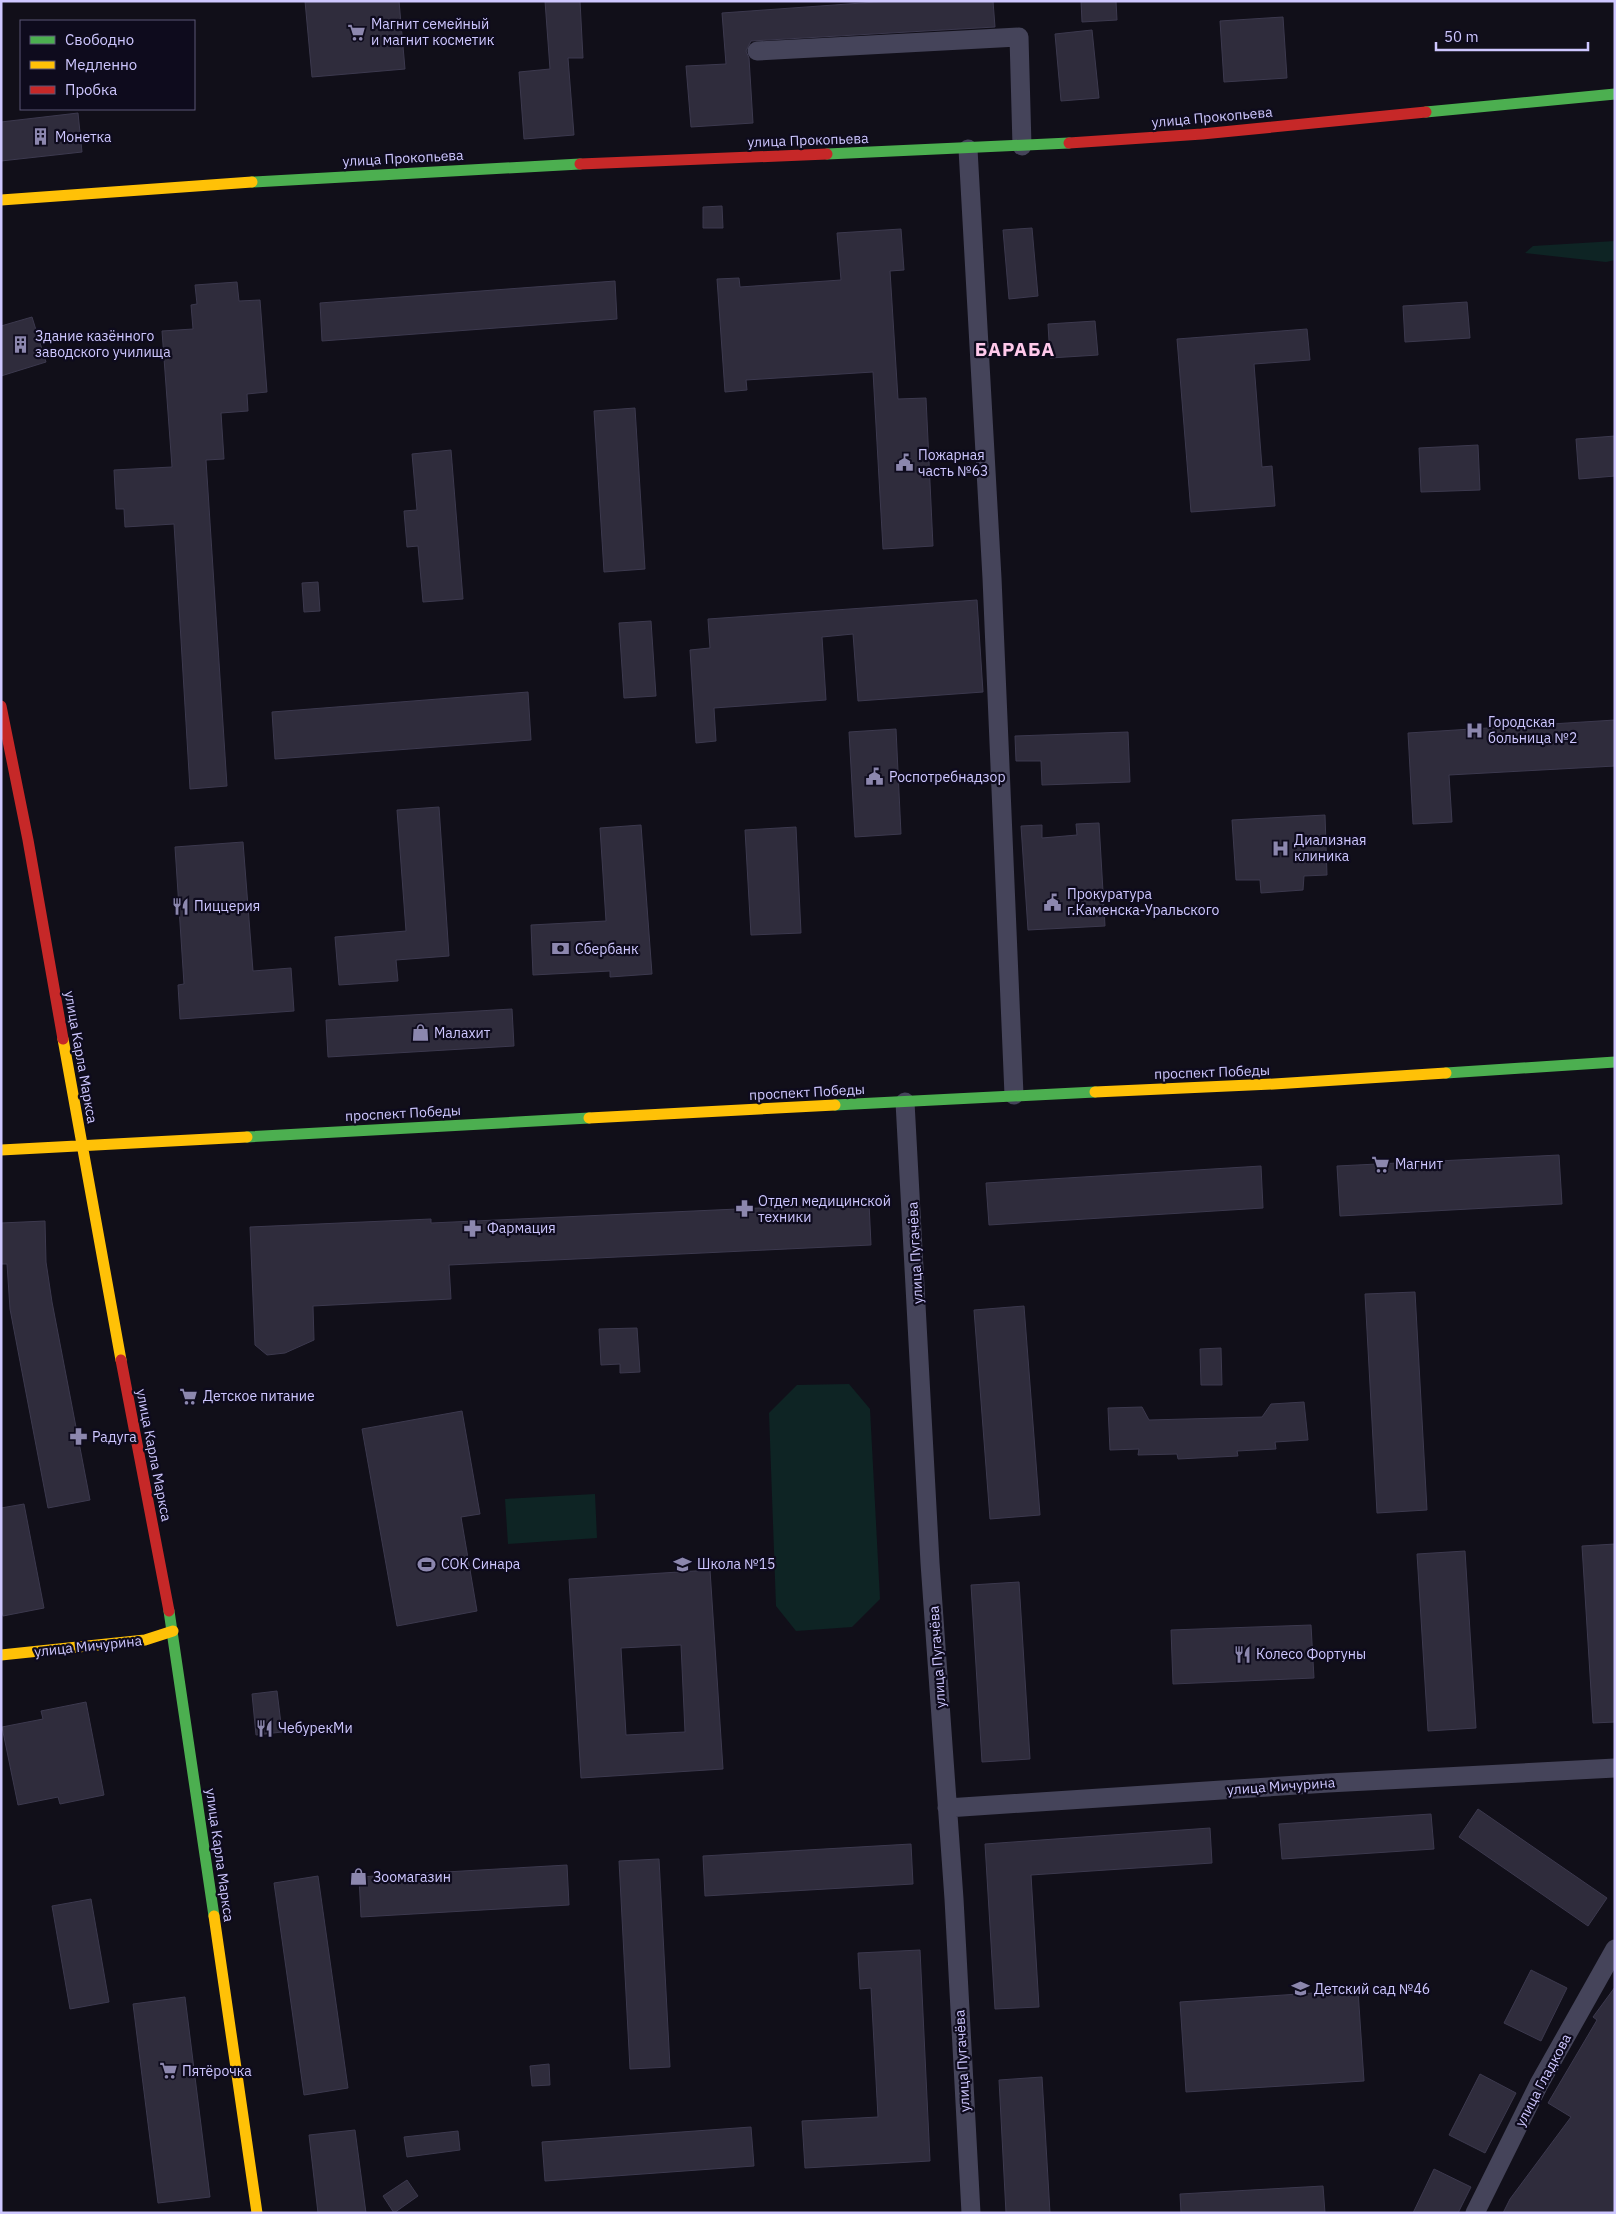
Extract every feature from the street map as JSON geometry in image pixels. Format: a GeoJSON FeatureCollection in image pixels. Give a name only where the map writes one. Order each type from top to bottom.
{"type":"FeatureCollection","features":[{"type":"Feature","properties":{"kind":"street"},"geometry":{"type":"LineString","coordinates":[[756,52],[1019,37],[1022,146]]}},
{"type":"Feature","properties":{"kind":"street","name":"улица Прокопьева"},"geometry":{"type":"LineString","coordinates":[[1,200],[286,179],[623,162],[1022,146],[1202,134],[1615,94]]}},
{"type":"Feature","properties":{"kind":"street"},"geometry":{"type":"LineString","coordinates":[[968,149],[992,578],[1014,1095]]}},
{"type":"Feature","properties":{"kind":"street","name":"улица Карла Маркса"},"geometry":{"type":"LineString","coordinates":[[1,706],[28,840],[80,1145],[173,1631],[257,2213]]}},
{"type":"Feature","properties":{"kind":"street","name":"проспект Победы"},"geometry":{"type":"LineString","coordinates":[[1,1150],[1014,1095],[1274,1084],[1615,1062]]}},
{"type":"Feature","properties":{"kind":"street","name":"улица Пугачёва"},"geometry":{"type":"LineString","coordinates":[[905,1102],[930,1563],[947,1808],[971,2213]]}},
{"type":"Feature","properties":{"kind":"street","name":"улица Мичурина"},"geometry":{"type":"LineString","coordinates":[[1,1655],[145,1640],[173,1631]]}},
{"type":"Feature","properties":{"kind":"street","name":"улица Мичурина"},"geometry":{"type":"LineString","coordinates":[[947,1808],[1338,1783],[1615,1768]]}},
{"type":"Feature","properties":{"kind":"street","name":"улица Гладкова"},"geometry":{"type":"LineString","coordinates":[[1475,2213],[1538,2084],[1615,1949]]}},
{"type":"Feature","properties":{"kind":"green space"},"geometry":{"type":"Polygon","coordinates":[[[1615,241],[1615,260],[1606,262],[1525,253],[1533,246],[1615,241]]]}},
{"type":"Feature","properties":{"kind":"green space"},"geometry":{"type":"Polygon","coordinates":[[[849,1384],[870,1409],[880,1599],[852,1627],[796,1631],[776,1606],[769,1413],[797,1385],[849,1384]]]}},
{"type":"Feature","properties":{"kind":"green space"},"geometry":{"type":"Polygon","coordinates":[[[595,1494],[597,1538],[508,1544],[505,1499],[595,1494]]]}},
{"type":"Feature","properties":{"kind":"building"},"geometry":{"type":"Polygon","coordinates":[[[305,1],[399,1],[405,69],[312,77],[305,1]]]}},
{"type":"Feature","properties":{"kind":"building"},"geometry":{"type":"Polygon","coordinates":[[[545,1],[580,1],[583,58],[568,58],[574,135],[524,139],[519,72],[550,69],[545,1]]]}},
{"type":"Feature","properties":{"kind":"building"},"geometry":{"type":"Polygon","coordinates":[[[890,1],[993,1],[995,27],[751,41],[746,51],[749,58],[753,123],[691,127],[686,66],[726,64],[722,13],[890,1]]]}},
{"type":"Feature","properties":{"kind":"building"},"geometry":{"type":"Polygon","coordinates":[[[1081,1],[1116,1],[1117,20],[1082,22],[1081,1]]]}},
{"type":"Feature","properties":{"kind":"building"},"geometry":{"type":"Polygon","coordinates":[[[1283,17],[1287,78],[1224,82],[1220,21],[1283,17]]]}},
{"type":"Feature","properties":{"kind":"building"},"geometry":{"type":"Polygon","coordinates":[[[1092,30],[1099,98],[1061,101],[1055,34],[1092,30]]]}},
{"type":"Feature","properties":{"kind":"building","name":"Монетка"},"geometry":{"type":"Polygon","coordinates":[[[78,113],[82,152],[1,161],[1,122],[78,113]]]}},
{"type":"Feature","properties":{"kind":"building"},"geometry":{"type":"Polygon","coordinates":[[[722,206],[723,228],[703,228],[703,207],[722,206]]]}},
{"type":"Feature","properties":{"kind":"building"},"geometry":{"type":"Polygon","coordinates":[[[1032,228],[1038,296],[1009,299],[1003,230],[1032,228]]]}},
{"type":"Feature","properties":{"kind":"building"},"geometry":{"type":"Polygon","coordinates":[[[901,229],[904,270],[890,271],[898,399],[926,398],[933,546],[883,549],[873,372],[746,380],[747,390],[725,392],[717,279],[739,278],[740,287],[841,280],[837,233],[901,229]]]}},
{"type":"Feature","properties":{"kind":"building"},"geometry":{"type":"Polygon","coordinates":[[[615,281],[617,319],[322,341],[320,303],[615,281]]]}},
{"type":"Feature","properties":{"kind":"building"},"geometry":{"type":"Polygon","coordinates":[[[237,282],[239,301],[260,300],[267,392],[247,394],[248,411],[221,413],[224,459],[206,460],[227,786],[190,789],[174,524],[125,527],[124,509],[116,509],[114,470],[172,467],[162,331],[193,329],[191,305],[197,304],[195,285],[237,282]]]}},
{"type":"Feature","properties":{"kind":"building"},"geometry":{"type":"Polygon","coordinates":[[[1467,302],[1470,338],[1405,342],[1403,306],[1467,302]]]}},
{"type":"Feature","properties":{"kind":"building","name":"Здание казённого заводского училища"},"geometry":{"type":"Polygon","coordinates":[[[32,317],[46,362],[1,376],[1,326],[32,317]]]}},
{"type":"Feature","properties":{"kind":"building"},"geometry":{"type":"Polygon","coordinates":[[[1095,321],[1098,355],[1050,358],[1048,324],[1095,321]]]}},
{"type":"Feature","properties":{"kind":"building"},"geometry":{"type":"Polygon","coordinates":[[[1307,329],[1310,360],[1254,364],[1262,467],[1272,466],[1275,506],[1191,512],[1177,339],[1307,329]]]}},
{"type":"Feature","properties":{"kind":"building"},"geometry":{"type":"Polygon","coordinates":[[[635,408],[645,569],[604,572],[594,411],[635,408]]]}},
{"type":"Feature","properties":{"kind":"building"},"geometry":{"type":"Polygon","coordinates":[[[1615,436],[1615,476],[1579,479],[1576,439],[1615,436]]]}},
{"type":"Feature","properties":{"kind":"building"},"geometry":{"type":"Polygon","coordinates":[[[1478,445],[1480,490],[1421,492],[1419,448],[1478,445]]]}},
{"type":"Feature","properties":{"kind":"building"},"geometry":{"type":"Polygon","coordinates":[[[451,450],[463,599],[423,602],[418,546],[407,547],[404,511],[417,510],[412,454],[451,450]]]}},
{"type":"Feature","properties":{"kind":"building"},"geometry":{"type":"Polygon","coordinates":[[[318,582],[320,611],[304,612],[302,583],[318,582]]]}},
{"type":"Feature","properties":{"kind":"building"},"geometry":{"type":"Polygon","coordinates":[[[977,600],[983,692],[858,701],[853,634],[822,637],[826,700],[714,708],[716,741],[696,743],[690,650],[710,648],[708,619],[977,600]]]}},
{"type":"Feature","properties":{"kind":"building"},"geometry":{"type":"Polygon","coordinates":[[[651,621],[656,696],[624,698],[619,623],[651,621]]]}},
{"type":"Feature","properties":{"kind":"building"},"geometry":{"type":"Polygon","coordinates":[[[528,692],[531,740],[275,759],[272,712],[528,692]]]}},
{"type":"Feature","properties":{"kind":"building"},"geometry":{"type":"Polygon","coordinates":[[[1615,720],[1615,766],[1449,775],[1452,822],[1413,824],[1408,733],[1615,720]]]}},
{"type":"Feature","properties":{"kind":"building","name":"Роспотребнадзор"},"geometry":{"type":"Polygon","coordinates":[[[896,729],[901,834],[855,837],[849,732],[896,729]]]}},
{"type":"Feature","properties":{"kind":"building"},"geometry":{"type":"Polygon","coordinates":[[[1128,732],[1130,782],[1042,785],[1041,761],[1016,761],[1015,736],[1128,732]]]}},
{"type":"Feature","properties":{"kind":"building"},"geometry":{"type":"Polygon","coordinates":[[[439,807],[449,956],[396,960],[398,981],[339,985],[335,937],[406,931],[397,810],[439,807]]]}},
{"type":"Feature","properties":{"kind":"building","name":"Диализная клиника"},"geometry":{"type":"Polygon","coordinates":[[[1325,815],[1327,875],[1304,876],[1303,890],[1261,893],[1260,880],[1236,880],[1232,820],[1325,815]]]}},
{"type":"Feature","properties":{"kind":"building"},"geometry":{"type":"Polygon","coordinates":[[[1099,823],[1105,926],[1028,930],[1021,826],[1042,825],[1042,838],[1077,835],[1076,824],[1099,823]]]}},
{"type":"Feature","properties":{"kind":"building"},"geometry":{"type":"Polygon","coordinates":[[[641,825],[652,974],[610,977],[610,971],[533,975],[531,925],[606,921],[600,828],[641,825]]]}},
{"type":"Feature","properties":{"kind":"building"},"geometry":{"type":"Polygon","coordinates":[[[796,827],[801,933],[751,935],[745,830],[796,827]]]}},
{"type":"Feature","properties":{"kind":"building"},"geometry":{"type":"Polygon","coordinates":[[[243,842],[253,971],[291,968],[294,1011],[180,1019],[178,985],[184,984],[175,847],[243,842]]]}},
{"type":"Feature","properties":{"kind":"building","name":"Малахит"},"geometry":{"type":"Polygon","coordinates":[[[512,1009],[514,1046],[328,1057],[326,1020],[512,1009]]]}},
{"type":"Feature","properties":{"kind":"building"},"geometry":{"type":"Polygon","coordinates":[[[1559,1155],[1562,1204],[1340,1216],[1337,1166],[1559,1155]]]}},
{"type":"Feature","properties":{"kind":"building"},"geometry":{"type":"Polygon","coordinates":[[[1261,1166],[1263,1208],[989,1225],[986,1183],[1261,1166]]]}},
{"type":"Feature","properties":{"kind":"building"},"geometry":{"type":"Polygon","coordinates":[[[869,1203],[871,1245],[449,1265],[451,1299],[313,1306],[314,1340],[285,1353],[267,1355],[255,1345],[250,1227],[431,1219],[431,1223],[869,1203]]]}},
{"type":"Feature","properties":{"kind":"building"},"geometry":{"type":"Polygon","coordinates":[[[45,1221],[46,1262],[52,1302],[90,1500],[48,1508],[10,1309],[7,1264],[1,1264],[1,1223],[45,1221]]]}},
{"type":"Feature","properties":{"kind":"building"},"geometry":{"type":"Polygon","coordinates":[[[1415,1292],[1427,1510],[1377,1513],[1365,1294],[1415,1292]]]}},
{"type":"Feature","properties":{"kind":"building"},"geometry":{"type":"Polygon","coordinates":[[[1024,1306],[1040,1515],[990,1519],[974,1310],[1024,1306]]]}},
{"type":"Feature","properties":{"kind":"building"},"geometry":{"type":"Polygon","coordinates":[[[637,1328],[640,1372],[620,1373],[620,1364],[601,1365],[599,1329],[637,1328]]]}},
{"type":"Feature","properties":{"kind":"building"},"geometry":{"type":"Polygon","coordinates":[[[1221,1348],[1222,1385],[1201,1385],[1200,1349],[1221,1348]]]}},
{"type":"Feature","properties":{"kind":"building"},"geometry":{"type":"Polygon","coordinates":[[[1304,1402],[1308,1440],[1275,1442],[1276,1449],[1237,1451],[1238,1456],[1178,1459],[1177,1454],[1138,1455],[1139,1449],[1110,1450],[1108,1408],[1142,1407],[1149,1420],[1262,1417],[1271,1404],[1304,1402]]]}},
{"type":"Feature","properties":{"kind":"building","name":"СОК Синара"},"geometry":{"type":"Polygon","coordinates":[[[462,1411],[480,1514],[461,1517],[477,1611],[397,1626],[362,1429],[462,1411]]]}},
{"type":"Feature","properties":{"kind":"building"},"geometry":{"type":"Polygon","coordinates":[[[24,1504],[44,1608],[3,1616],[1,1607],[1,1508],[24,1504]]]}},
{"type":"Feature","properties":{"kind":"building"},"geometry":{"type":"Polygon","coordinates":[[[1615,1544],[1615,1722],[1593,1723],[1582,1546],[1615,1544]]]}},
{"type":"Feature","properties":{"kind":"building"},"geometry":{"type":"Polygon","coordinates":[[[1465,1551],[1476,1728],[1428,1731],[1417,1554],[1465,1551]]]}},
{"type":"Feature","properties":{"kind":"building"},"geometry":{"type":"Polygon","coordinates":[[[710,1570],[723,1769],[581,1778],[569,1579],[710,1570]],[[681,1645],[621,1648],[626,1735],[685,1732],[681,1645]]]}},
{"type":"Feature","properties":{"kind":"building"},"geometry":{"type":"Polygon","coordinates":[[[1019,1582],[1030,1759],[982,1762],[971,1585],[1019,1582]]]}},
{"type":"Feature","properties":{"kind":"building","name":"Колесо Фортуны"},"geometry":{"type":"Polygon","coordinates":[[[1311,1625],[1314,1678],[1173,1684],[1171,1630],[1311,1625]]]}},
{"type":"Feature","properties":{"kind":"building"},"geometry":{"type":"Polygon","coordinates":[[[277,1691],[282,1732],[256,1735],[252,1694],[277,1691]]]}},
{"type":"Feature","properties":{"kind":"building"},"geometry":{"type":"Polygon","coordinates":[[[86,1702],[104,1795],[60,1804],[58,1797],[18,1805],[2,1727],[43,1719],[41,1711],[86,1702]]]}},
{"type":"Feature","properties":{"kind":"building"},"geometry":{"type":"Polygon","coordinates":[[[1478,1809],[1607,1898],[1588,1926],[1459,1837],[1478,1809]]]}},
{"type":"Feature","properties":{"kind":"building"},"geometry":{"type":"Polygon","coordinates":[[[1431,1814],[1434,1849],[1282,1859],[1279,1824],[1431,1814]]]}},
{"type":"Feature","properties":{"kind":"building"},"geometry":{"type":"Polygon","coordinates":[[[1210,1828],[1212,1863],[1031,1875],[1039,2007],[995,2009],[985,1844],[1210,1828]]]}},
{"type":"Feature","properties":{"kind":"building"},"geometry":{"type":"Polygon","coordinates":[[[911,1844],[913,1884],[705,1896],[703,1856],[911,1844]]]}},
{"type":"Feature","properties":{"kind":"building"},"geometry":{"type":"Polygon","coordinates":[[[659,1859],[670,2067],[630,2069],[619,1861],[659,1859]]]}},
{"type":"Feature","properties":{"kind":"building"},"geometry":{"type":"Polygon","coordinates":[[[567,1865],[569,1905],[361,1917],[359,1877],[567,1865]]]}},
{"type":"Feature","properties":{"kind":"building"},"geometry":{"type":"Polygon","coordinates":[[[318,1876],[348,2088],[304,2095],[274,1883],[318,1876]]]}},
{"type":"Feature","properties":{"kind":"building"},"geometry":{"type":"Polygon","coordinates":[[[91,1899],[109,2002],[70,2009],[52,1906],[91,1899]]]}},
{"type":"Feature","properties":{"kind":"building"},"geometry":{"type":"Polygon","coordinates":[[[920,1950],[930,2161],[805,2168],[802,2121],[878,2117],[871,1988],[860,1989],[858,1953],[920,1950]]]}},
{"type":"Feature","properties":{"kind":"building"},"geometry":{"type":"Polygon","coordinates":[[[1531,1970],[1567,1988],[1541,2041],[1504,2023],[1531,1970]]]}},
{"type":"Feature","properties":{"kind":"building"},"geometry":{"type":"Polygon","coordinates":[[[1615,1987],[1615,2213],[1503,2213],[1510,2199],[1571,2117],[1548,2103],[1597,2020],[1593,2017],[1615,1987]]]}},
{"type":"Feature","properties":{"kind":"building"},"geometry":{"type":"Polygon","coordinates":[[[1358,1990],[1364,2081],[1186,2092],[1180,2002],[1358,1990]]]}},
{"type":"Feature","properties":{"kind":"building"},"geometry":{"type":"Polygon","coordinates":[[[185,1997],[210,2197],[158,2203],[133,2004],[185,1997]]]}},
{"type":"Feature","properties":{"kind":"building"},"geometry":{"type":"Polygon","coordinates":[[[549,2064],[550,2085],[532,2086],[530,2066],[549,2064]]]}},
{"type":"Feature","properties":{"kind":"building"},"geometry":{"type":"Polygon","coordinates":[[[1480,2074],[1516,2093],[1485,2153],[1449,2135],[1480,2074]]]}},
{"type":"Feature","properties":{"kind":"building"},"geometry":{"type":"Polygon","coordinates":[[[1042,2077],[1050,2213],[1006,2213],[999,2080],[1042,2077]]]}},
{"type":"Feature","properties":{"kind":"building"},"geometry":{"type":"Polygon","coordinates":[[[751,2127],[754,2166],[545,2181],[542,2142],[751,2127]]]}},
{"type":"Feature","properties":{"kind":"building"},"geometry":{"type":"Polygon","coordinates":[[[355,2130],[366,2213],[318,2213],[309,2135],[355,2130]]]}},
{"type":"Feature","properties":{"kind":"building"},"geometry":{"type":"Polygon","coordinates":[[[458,2131],[460,2150],[407,2157],[404,2137],[458,2131]]]}},
{"type":"Feature","properties":{"kind":"building"},"geometry":{"type":"Polygon","coordinates":[[[1434,2169],[1471,2187],[1458,2213],[1413,2213],[1434,2169]]]}},
{"type":"Feature","properties":{"kind":"building"},"geometry":{"type":"Polygon","coordinates":[[[407,2180],[418,2196],[394,2213],[383,2196],[407,2180]]]}},
{"type":"Feature","properties":{"kind":"building"},"geometry":{"type":"Polygon","coordinates":[[[1323,2186],[1325,2213],[1181,2213],[1180,2194],[1323,2186]]]}},
{"type":"Feature","properties":{"kind":"traffic: fast"},"geometry":{"type":"LineString","coordinates":[[1426,112],[1615,94]]}},
{"type":"Feature","properties":{"kind":"traffic: fast"},"geometry":{"type":"LineString","coordinates":[[827,154],[1069,143]]}},
{"type":"Feature","properties":{"kind":"traffic: fast"},"geometry":{"type":"LineString","coordinates":[[252,182],[580,164]]}},
{"type":"Feature","properties":{"kind":"traffic: fast"},"geometry":{"type":"LineString","coordinates":[[1446,1073],[1615,1062]]}},
{"type":"Feature","properties":{"kind":"traffic: fast"},"geometry":{"type":"LineString","coordinates":[[835,1105],[1095,1092]]}},
{"type":"Feature","properties":{"kind":"traffic: fast"},"geometry":{"type":"LineString","coordinates":[[247,1137],[589,1118]]}},
{"type":"Feature","properties":{"kind":"traffic: fast"},"geometry":{"type":"LineString","coordinates":[[169,1611],[214,1916]]}},
{"type":"Feature","properties":{"kind":"traffic: slow"},"geometry":{"type":"LineString","coordinates":[[1,200],[252,182]]}},
{"type":"Feature","properties":{"kind":"traffic: slow"},"geometry":{"type":"LineString","coordinates":[[63,1039],[121,1360]]}},
{"type":"Feature","properties":{"kind":"traffic: slow"},"geometry":{"type":"LineString","coordinates":[[1095,1092],[1274,1084],[1446,1073]]}},
{"type":"Feature","properties":{"kind":"traffic: slow"},"geometry":{"type":"LineString","coordinates":[[589,1118],[835,1105]]}},
{"type":"Feature","properties":{"kind":"traffic: slow"},"geometry":{"type":"LineString","coordinates":[[1,1150],[247,1137]]}},
{"type":"Feature","properties":{"kind":"traffic: slow"},"geometry":{"type":"LineString","coordinates":[[1,1655],[145,1640],[173,1631]]}},
{"type":"Feature","properties":{"kind":"traffic: slow"},"geometry":{"type":"LineString","coordinates":[[214,1916],[257,2213]]}},
{"type":"Feature","properties":{"kind":"traffic: jam"},"geometry":{"type":"LineString","coordinates":[[1069,143],[1202,134],[1426,112]]}},
{"type":"Feature","properties":{"kind":"traffic: jam"},"geometry":{"type":"LineString","coordinates":[[580,164],[827,154]]}},
{"type":"Feature","properties":{"kind":"traffic: jam"},"geometry":{"type":"LineString","coordinates":[[1,706],[28,840],[63,1039]]}},
{"type":"Feature","properties":{"kind":"traffic: jam"},"geometry":{"type":"LineString","coordinates":[[121,1360],[169,1611]]}},
{"type":"Feature","properties":{"kind":"place","name":"Магнит семейный и магнит косметик"},"geometry":{"type":"Point","coordinates":[357,32]}},
{"type":"Feature","properties":{"kind":"place","name":"Монетка"},"geometry":{"type":"Point","coordinates":[41,137]}},
{"type":"Feature","properties":{"kind":"place","name":"Здание казённого заводского училища"},"geometry":{"type":"Point","coordinates":[21,344]}},
{"type":"Feature","properties":{"kind":"place","name":"Пожарная часть №63"},"geometry":{"type":"Point","coordinates":[904,463]}},
{"type":"Feature","properties":{"kind":"place","name":"Городская больница №2"},"geometry":{"type":"Point","coordinates":[1474,730]}},
{"type":"Feature","properties":{"kind":"place","name":"Роспотребнадзор"},"geometry":{"type":"Point","coordinates":[875,777]}},
{"type":"Feature","properties":{"kind":"place","name":"Диализная клиника"},"geometry":{"type":"Point","coordinates":[1280,848]}},
{"type":"Feature","properties":{"kind":"place","name":"Прокуратура г.Каменска-Уральского"},"geometry":{"type":"Point","coordinates":[1053,902]}},
{"type":"Feature","properties":{"kind":"place","name":"Пиццерия"},"geometry":{"type":"Point","coordinates":[180,906]}},
{"type":"Feature","properties":{"kind":"place","name":"Сбербанк"},"geometry":{"type":"Point","coordinates":[561,949]}},
{"type":"Feature","properties":{"kind":"place","name":"Малахит"},"geometry":{"type":"Point","coordinates":[420,1033]}},
{"type":"Feature","properties":{"kind":"place","name":"Магнит"},"geometry":{"type":"Point","coordinates":[1381,1164]}},
{"type":"Feature","properties":{"kind":"place","name":"Отдел медицинской техники"},"geometry":{"type":"Point","coordinates":[744,1209]}},
{"type":"Feature","properties":{"kind":"place","name":"Фармация"},"geometry":{"type":"Point","coordinates":[473,1228]}},
{"type":"Feature","properties":{"kind":"place","name":"Детское питание"},"geometry":{"type":"Point","coordinates":[189,1396]}},
{"type":"Feature","properties":{"kind":"place","name":"Радуга"},"geometry":{"type":"Point","coordinates":[78,1437]}},
{"type":"Feature","properties":{"kind":"place","name":"СОК Синара"},"geometry":{"type":"Point","coordinates":[427,1564]}},
{"type":"Feature","properties":{"kind":"place","name":"Школа №15"},"geometry":{"type":"Point","coordinates":[683,1564]}},
{"type":"Feature","properties":{"kind":"place","name":"Колесо Фортуны"},"geometry":{"type":"Point","coordinates":[1242,1654]}},
{"type":"Feature","properties":{"kind":"place","name":"ЧебурекМи"},"geometry":{"type":"Point","coordinates":[264,1728]}},
{"type":"Feature","properties":{"kind":"place","name":"Зоомагазин"},"geometry":{"type":"Point","coordinates":[359,1877]}},
{"type":"Feature","properties":{"kind":"place","name":"Детский сад №46"},"geometry":{"type":"Point","coordinates":[1300,1989]}},
{"type":"Feature","properties":{"kind":"place","name":"Пятёрочка"},"geometry":{"type":"Point","coordinates":[168,2071]}},
{"type":"Feature","properties":{"kind":"district","name":"БАРАБА"},"geometry":{"type":"Point","coordinates":[1015,349]}}]}
